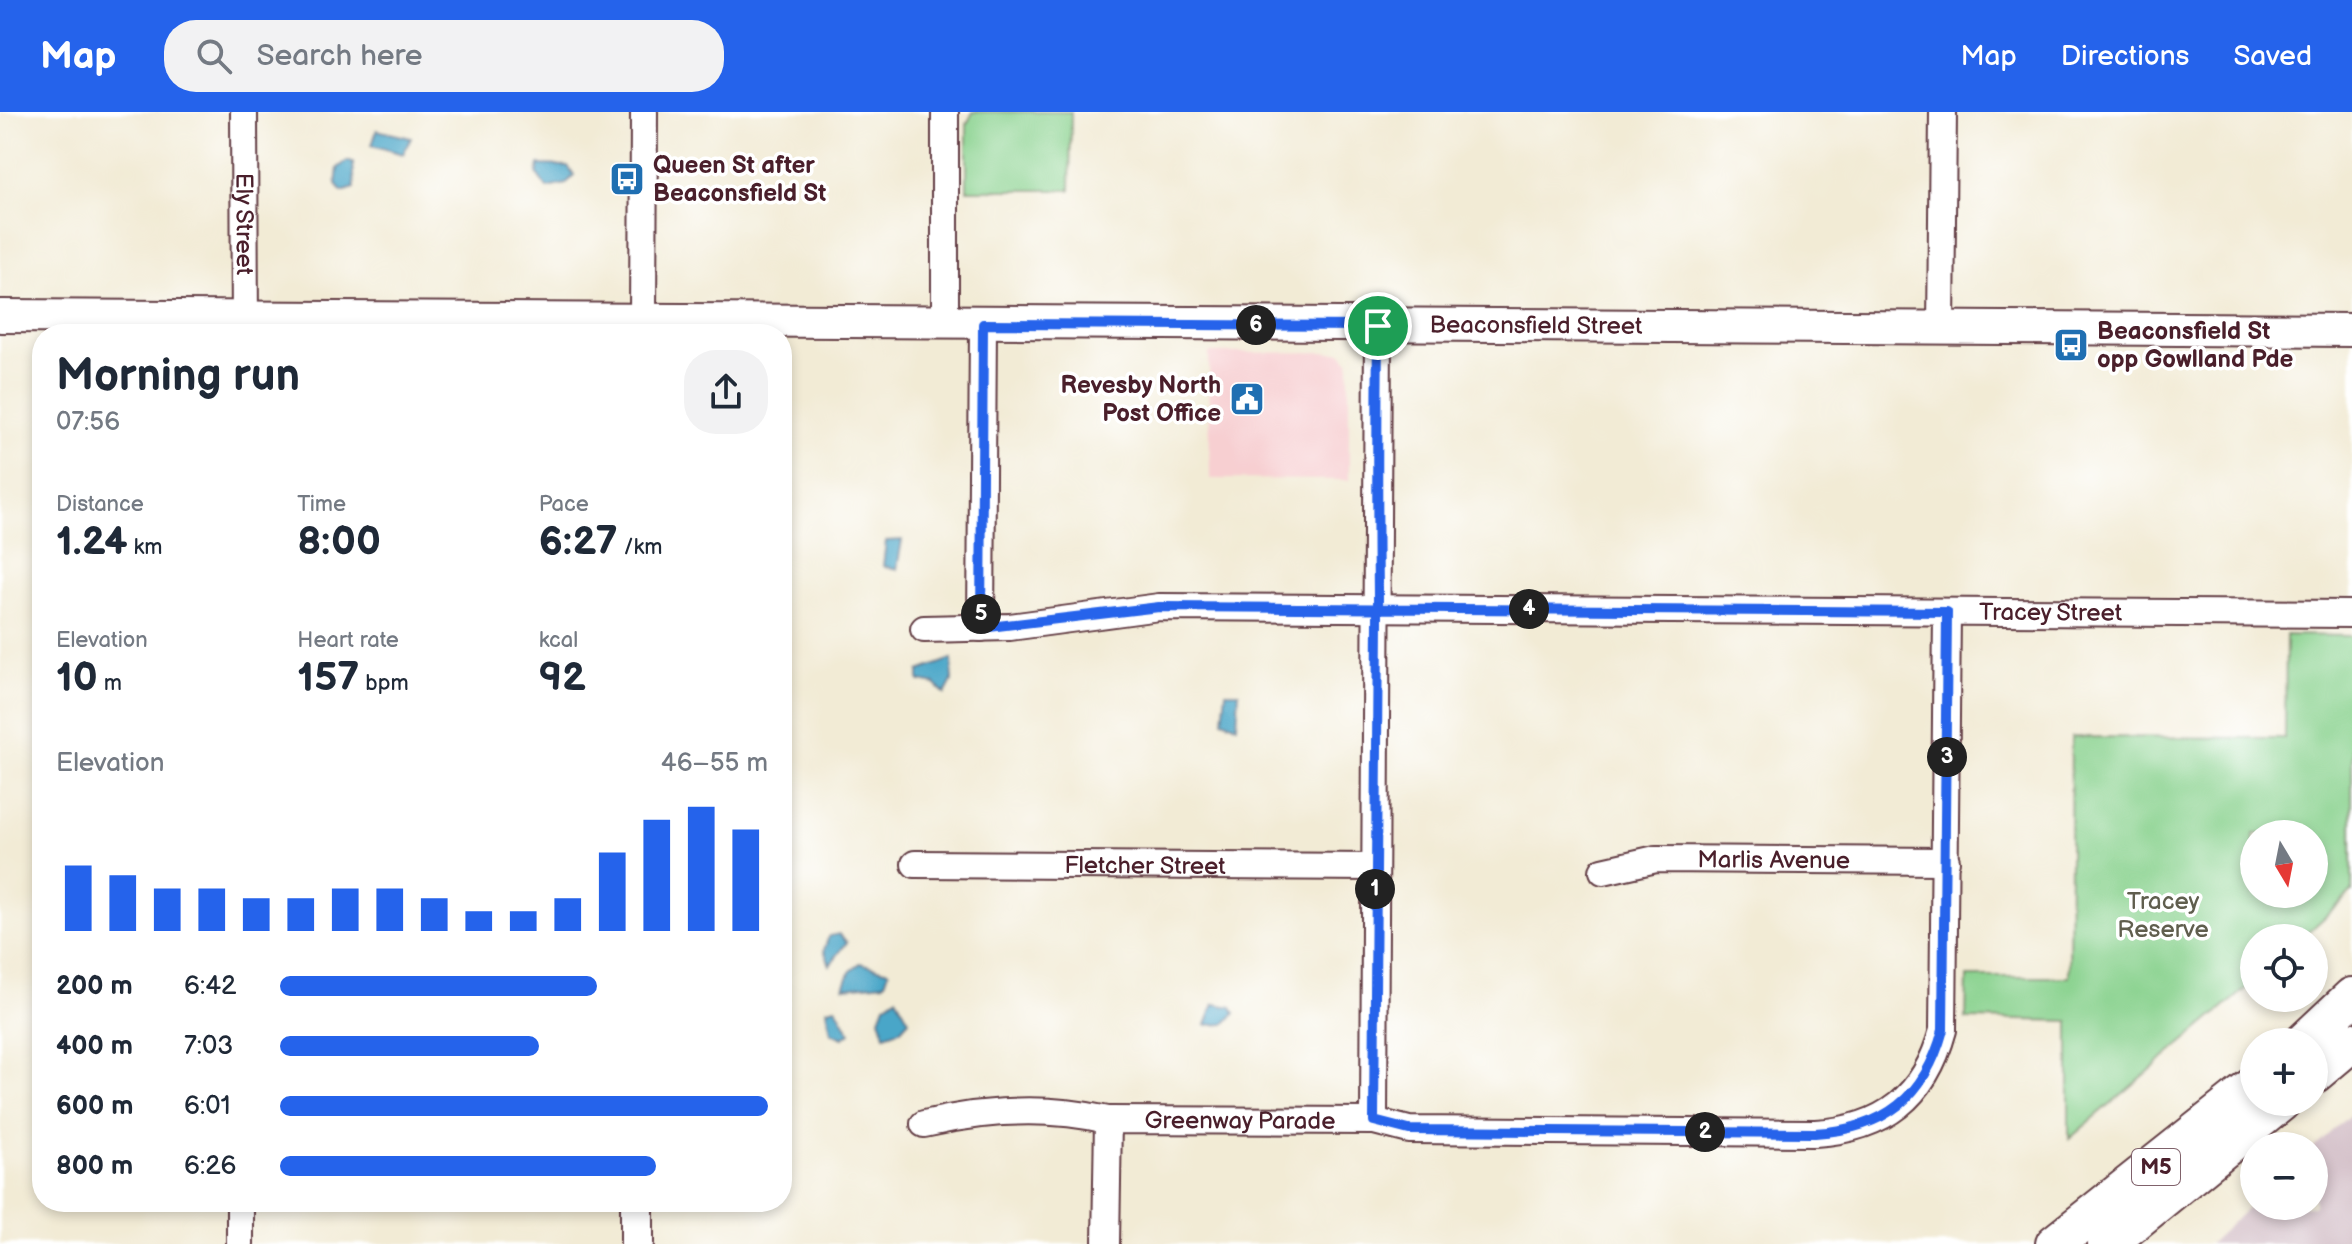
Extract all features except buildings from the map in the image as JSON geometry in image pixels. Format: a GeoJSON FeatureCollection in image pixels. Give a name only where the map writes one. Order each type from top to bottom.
{"type":"FeatureCollection","features":[{"type":"Feature","properties":{"kind":"highway"},"geometry":{"type":"LineString","coordinates":[[2319,1028],[2352,997]]}},
{"type":"Feature","properties":{"kind":"highway"},"geometry":{"type":"LineString","coordinates":[[2328,1062],[2352,1042]]}},
{"type":"Feature","properties":{"kind":"highway","name":"M5"},"geometry":{"type":"LineString","coordinates":[[2055,1244],[2240,1097]]}},
{"type":"Feature","properties":{"kind":"highway","name":"M5"},"geometry":{"type":"LineString","coordinates":[[2107,1244],[2264,1116]]}},
{"type":"Feature","properties":{"kind":"main road","name":"Beaconsfield Street"},"geometry":{"type":"LineString","coordinates":[[0,316],[196,324]]}},
{"type":"Feature","properties":{"kind":"main road","name":"Beaconsfield Street"},"geometry":{"type":"LineString","coordinates":[[792,326],[945,323],[2352,330]]}},
{"type":"Feature","properties":{"kind":"main road"},"geometry":{"type":"LineString","coordinates":[[637,1212],[637,1244]]}},
{"type":"Feature","properties":{"kind":"street","name":"Ely Street"},"geometry":{"type":"LineString","coordinates":[[244,112],[245,324]]}},
{"type":"Feature","properties":{"kind":"street"},"geometry":{"type":"LineString","coordinates":[[643,324],[644,112]]}},
{"type":"Feature","properties":{"kind":"street"},"geometry":{"type":"LineString","coordinates":[[945,112],[945,323]]}},
{"type":"Feature","properties":{"kind":"street"},"geometry":{"type":"LineString","coordinates":[[1941,329],[1943,112]]}},
{"type":"Feature","properties":{"kind":"street"},"geometry":{"type":"LineString","coordinates":[[981,628],[983,324]]}},
{"type":"Feature","properties":{"kind":"street"},"geometry":{"type":"LineString","coordinates":[[1374,1121],[1378,326]]}},
{"type":"Feature","properties":{"kind":"street","name":"Tracey Street"},"geometry":{"type":"LineString","coordinates":[[924,629],[981,628],[1150,607],[2352,614]]}},
{"type":"Feature","properties":{"kind":"street","name":"Greenway Parade"},"geometry":{"type":"LineString","coordinates":[[924,1124],[975,1112],[1075,1113],[1108,1120],[1374,1121],[1409,1130],[1815,1133],[1858,1127],[1878,1119],[1898,1106],[1929,1071],[1943,1030],[1947,612]]}},
{"type":"Feature","properties":{"kind":"street","name":"Marlis Avenue"},"geometry":{"type":"LineString","coordinates":[[1603,871],[1656,859],[1946,861]]}},
{"type":"Feature","properties":{"kind":"street","name":"Fletcher Street"},"geometry":{"type":"LineString","coordinates":[[915,864],[1375,867]]}},
{"type":"Feature","properties":{"kind":"street"},"geometry":{"type":"LineString","coordinates":[[1106,1244],[1108,1120]]}},
{"type":"Feature","properties":{"kind":"street"},"geometry":{"type":"LineString","coordinates":[[240,1212],[240,1244]]}},
{"type":"Feature","properties":{"kind":"shaded area"},"geometry":{"type":"Polygon","coordinates":[[[1341,352],[1349,361],[1349,480],[1210,479],[1209,353],[1341,352]]]}},
{"type":"Feature","properties":{"kind":"shaded area"},"geometry":{"type":"Polygon","coordinates":[[[2352,1113],[2352,1244],[2209,1244],[2240,1215],[2240,1220],[2328,1220],[2328,1134],[2352,1113]]]}},
{"type":"Feature","properties":{"kind":"green space"},"geometry":{"type":"Polygon","coordinates":[[[973,112],[1071,112],[1070,190],[967,190],[967,124],[973,112]]]}},
{"type":"Feature","properties":{"kind":"green space","name":"Tracey Reserve"},"geometry":{"type":"Polygon","coordinates":[[[2286,635],[2352,636],[2352,892],[2317,924],[2240,924],[2240,994],[2069,1139],[2069,1021],[1966,1019],[1967,977],[2069,977],[2071,737],[2285,738],[2286,635]]]}},
{"type":"Feature","properties":{"kind":"water"},"geometry":{"type":"Polygon","coordinates":[[[377,130],[411,138],[403,154],[372,145],[377,130]]]}},
{"type":"Feature","properties":{"kind":"water"},"geometry":{"type":"Polygon","coordinates":[[[347,161],[353,163],[355,188],[342,192],[336,185],[338,168],[347,161]]]}},
{"type":"Feature","properties":{"kind":"water"},"geometry":{"type":"Polygon","coordinates":[[[539,165],[568,166],[574,175],[566,184],[547,188],[537,174],[539,165]]]}},
{"type":"Feature","properties":{"kind":"water"},"geometry":{"type":"Polygon","coordinates":[[[902,540],[897,569],[883,566],[886,541],[902,540]]]}},
{"type":"Feature","properties":{"kind":"water"},"geometry":{"type":"Polygon","coordinates":[[[952,659],[952,681],[945,694],[935,684],[919,681],[919,671],[952,659]]]}},
{"type":"Feature","properties":{"kind":"water"},"geometry":{"type":"Polygon","coordinates":[[[1226,692],[1239,692],[1237,726],[1223,720],[1226,692]]]}},
{"type":"Feature","properties":{"kind":"water"},"geometry":{"type":"Polygon","coordinates":[[[839,934],[847,942],[830,965],[824,950],[829,936],[839,934]]]}},
{"type":"Feature","properties":{"kind":"water"},"geometry":{"type":"Polygon","coordinates":[[[860,963],[889,971],[885,983],[844,987],[850,972],[860,963]]]}},
{"type":"Feature","properties":{"kind":"water"},"geometry":{"type":"Polygon","coordinates":[[[896,997],[909,1020],[900,1030],[885,1035],[880,1018],[885,1005],[896,997]]]}},
{"type":"Feature","properties":{"kind":"water"},"geometry":{"type":"Polygon","coordinates":[[[1214,1004],[1232,1007],[1235,1013],[1225,1024],[1206,1025],[1214,1004]]]}},
{"type":"Feature","properties":{"kind":"water"},"geometry":{"type":"Polygon","coordinates":[[[836,1007],[850,1033],[843,1038],[831,1033],[827,1009],[836,1007]]]}},
{"type":"Feature","properties":{"kind":"place","name":"Queen St after Beaconsfield St"},"geometry":{"type":"Point","coordinates":[627,179]}},
{"type":"Feature","properties":{"kind":"place","name":"Beaconsfield St opp Gowlland Pde"},"geometry":{"type":"Point","coordinates":[2071,345]}},
{"type":"Feature","properties":{"kind":"place","name":"Revesby North Post Office"},"geometry":{"type":"Point","coordinates":[1247,399]}},
{"type":"Feature","properties":{"kind":"route"},"geometry":{"type":"LineString","coordinates":[[1378,326],[983,324],[981,628],[1010,627],[1124,609],[1159,607],[1378,608],[1947,612],[1943,1030],[1929,1071],[1914,1091],[1878,1119],[1858,1127],[1815,1133],[1409,1130],[1374,1121],[1378,621],[1378,608],[1378,598],[1377,500],[1377,401],[1378,326]]}}]}
